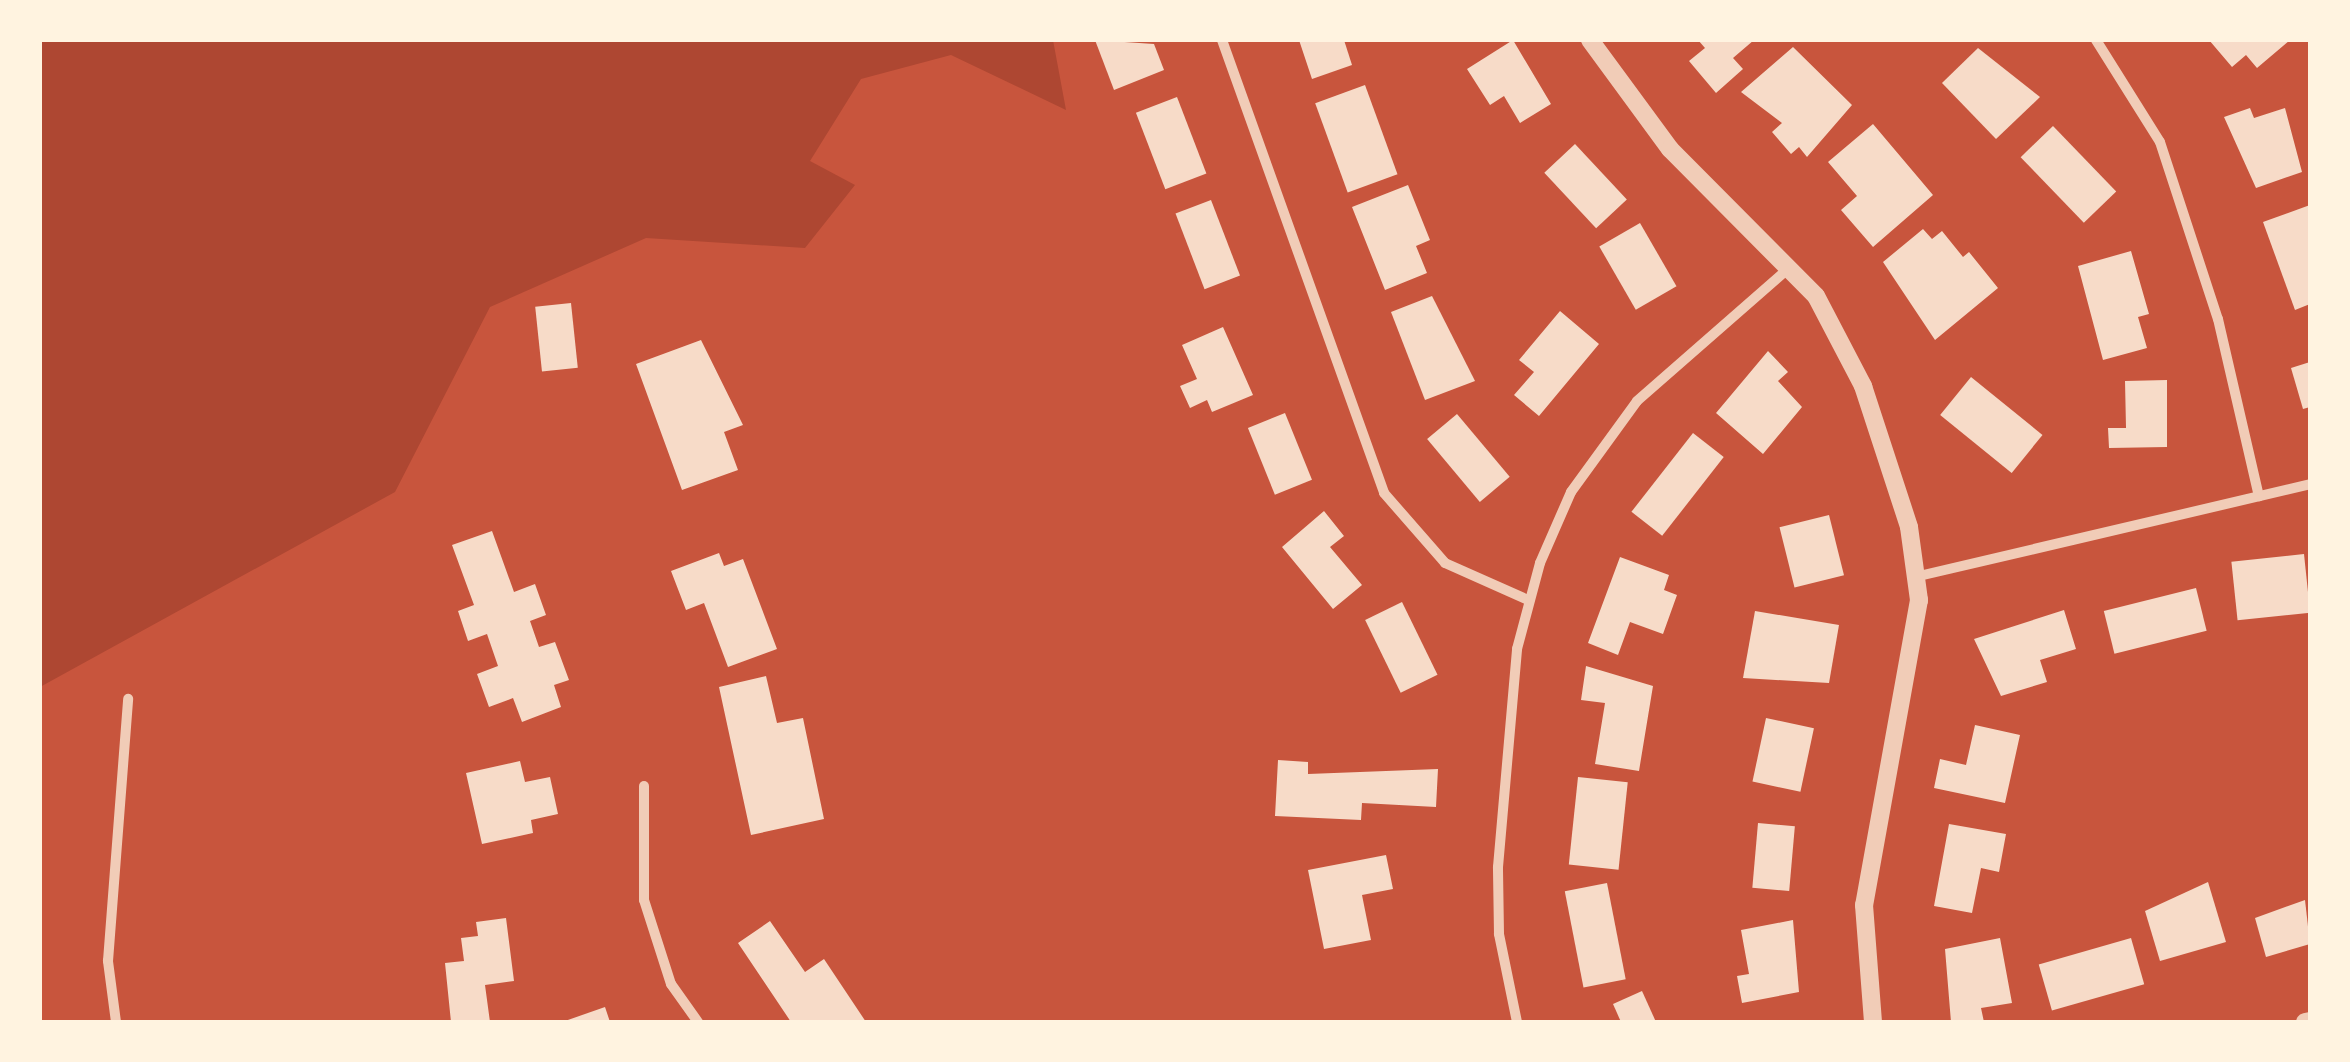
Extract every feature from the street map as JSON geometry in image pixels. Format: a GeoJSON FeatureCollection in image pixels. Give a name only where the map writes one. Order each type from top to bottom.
{"type":"FeatureCollection","features":[{"type":"Feature","properties":{"kind":"street"},"geometry":{"type":"LineString","coordinates":[[1222,40],[1384,493],[1445,563],[1528,600]]}},
{"type":"Feature","properties":{"kind":"street"},"geometry":{"type":"LineString","coordinates":[[1590,40],[1670,149],[1792,266],[1863,386],[1919,576],[1864,905],[1873,1022]]}},
{"type":"Feature","properties":{"kind":"street"},"geometry":{"type":"LineString","coordinates":[[2096,40],[2160,142],[2218,319],[2259,496]]}},
{"type":"Feature","properties":{"kind":"street"},"geometry":{"type":"LineString","coordinates":[[1518,1022],[1500,945],[1498,867],[1528,600],[1563,509],[1612,432],[1663,375],[1792,266]]}},
{"type":"Feature","properties":{"kind":"street"},"geometry":{"type":"LineString","coordinates":[[1919,576],[2310,484]]}},
{"type":"Feature","properties":{"kind":"street"},"geometry":{"type":"LineString","coordinates":[[116,1022],[109,949],[128,700]]}},
{"type":"Feature","properties":{"kind":"street"},"geometry":{"type":"LineString","coordinates":[[644,786],[644,900],[671,984],[698,1022]]}},
{"type":"Feature","properties":{"kind":"shaded area"},"geometry":{"type":"Polygon","coordinates":[[[40,40],[1053,40],[1066,110],[951,55],[861,79],[810,161],[855,185],[805,248],[646,238],[490,307],[395,492],[40,687],[40,40]]]}},
{"type":"Feature","properties":{"kind":"building"},"geometry":{"type":"Polygon","coordinates":[[[1095,40],[1154,44],[1164,70],[1114,90],[1095,40]]]}},
{"type":"Feature","properties":{"kind":"building"},"geometry":{"type":"Polygon","coordinates":[[[1299,40],[1344,40],[1352,65],[1312,79],[1299,40]]]}},
{"type":"Feature","properties":{"kind":"building"},"geometry":{"type":"Polygon","coordinates":[[[1513,40],[1551,104],[1520,123],[1504,96],[1490,105],[1467,69],[1513,40]]]}},
{"type":"Feature","properties":{"kind":"building"},"geometry":{"type":"Polygon","coordinates":[[[1698,40],[1754,40],[1733,58],[1743,69],[1716,93],[1689,61],[1705,48],[1698,40]]]}},
{"type":"Feature","properties":{"kind":"building"},"geometry":{"type":"Polygon","coordinates":[[[2209,40],[2290,40],[2257,68],[2246,55],[2232,67],[2209,40]]]}},
{"type":"Feature","properties":{"kind":"building"},"geometry":{"type":"Polygon","coordinates":[[[1793,47],[1852,105],[1807,157],[1799,147],[1791,154],[1772,132],[1782,123],[1741,92],[1793,47]]]}},
{"type":"Feature","properties":{"kind":"building"},"geometry":{"type":"Polygon","coordinates":[[[1978,48],[2040,97],[1996,139],[1942,83],[1978,48]]]}},
{"type":"Feature","properties":{"kind":"building"},"geometry":{"type":"Polygon","coordinates":[[[1365,85],[1397,174],[1348,192],[1315,103],[1365,85]]]}},
{"type":"Feature","properties":{"kind":"building"},"geometry":{"type":"Polygon","coordinates":[[[1177,97],[1206,174],[1165,189],[1136,113],[1177,97]]]}},
{"type":"Feature","properties":{"kind":"building"},"geometry":{"type":"Polygon","coordinates":[[[2250,108],[2254,118],[2285,108],[2302,172],[2256,188],[2224,117],[2250,108]]]}},
{"type":"Feature","properties":{"kind":"building"},"geometry":{"type":"Polygon","coordinates":[[[1873,124],[1933,195],[1873,247],[1841,210],[1857,196],[1828,162],[1873,124]]]}},
{"type":"Feature","properties":{"kind":"building"},"geometry":{"type":"Polygon","coordinates":[[[2053,126],[2116,191],[2084,223],[2021,157],[2053,126]]]}},
{"type":"Feature","properties":{"kind":"building"},"geometry":{"type":"Polygon","coordinates":[[[1575,144],[1627,200],[1596,228],[1544,173],[1575,144]]]}},
{"type":"Feature","properties":{"kind":"building"},"geometry":{"type":"Polygon","coordinates":[[[1408,185],[1430,240],[1416,246],[1427,273],[1385,290],[1352,207],[1408,185]]]}},
{"type":"Feature","properties":{"kind":"building"},"geometry":{"type":"Polygon","coordinates":[[[1211,200],[1240,276],[1205,289],[1176,214],[1211,200]]]}},
{"type":"Feature","properties":{"kind":"building"},"geometry":{"type":"Polygon","coordinates":[[[2310,205],[2310,304],[2295,310],[2263,222],[2310,205]]]}},
{"type":"Feature","properties":{"kind":"building"},"geometry":{"type":"Polygon","coordinates":[[[1640,223],[1676,286],[1636,310],[1599,246],[1640,223]]]}},
{"type":"Feature","properties":{"kind":"building"},"geometry":{"type":"Polygon","coordinates":[[[1923,229],[1932,239],[1942,231],[1963,257],[1969,252],[1998,288],[1935,340],[1883,262],[1923,229]]]}},
{"type":"Feature","properties":{"kind":"building"},"geometry":{"type":"Polygon","coordinates":[[[2131,251],[2149,314],[2138,317],[2147,348],[2103,360],[2078,266],[2131,251]]]}},
{"type":"Feature","properties":{"kind":"building"},"geometry":{"type":"Polygon","coordinates":[[[1432,296],[1475,381],[1425,400],[1391,312],[1432,296]]]}},
{"type":"Feature","properties":{"kind":"building"},"geometry":{"type":"Polygon","coordinates":[[[571,303],[578,368],[542,371],[535,307],[571,303]]]}},
{"type":"Feature","properties":{"kind":"building"},"geometry":{"type":"Polygon","coordinates":[[[1560,311],[1599,344],[1539,416],[1514,395],[1534,372],[1519,360],[1560,311]]]}},
{"type":"Feature","properties":{"kind":"building"},"geometry":{"type":"Polygon","coordinates":[[[1223,327],[1253,395],[1212,412],[1207,400],[1190,408],[1180,386],[1197,379],[1182,345],[1223,327]]]}},
{"type":"Feature","properties":{"kind":"building"},"geometry":{"type":"Polygon","coordinates":[[[701,340],[743,425],[724,432],[738,470],[682,490],[636,364],[701,340]]]}},
{"type":"Feature","properties":{"kind":"building"},"geometry":{"type":"Polygon","coordinates":[[[1768,351],[1788,372],[1778,381],[1802,407],[1763,454],[1716,413],[1768,351]]]}},
{"type":"Feature","properties":{"kind":"building"},"geometry":{"type":"Polygon","coordinates":[[[2310,362],[2310,407],[2303,409],[2291,368],[2310,362]]]}},
{"type":"Feature","properties":{"kind":"building"},"geometry":{"type":"Polygon","coordinates":[[[1971,377],[2042,435],[2012,473],[1940,415],[1971,377]]]}},
{"type":"Feature","properties":{"kind":"building"},"geometry":{"type":"Polygon","coordinates":[[[2167,380],[2167,447],[2109,448],[2108,428],[2126,428],[2125,381],[2167,380]]]}},
{"type":"Feature","properties":{"kind":"building"},"geometry":{"type":"Polygon","coordinates":[[[1285,413],[1312,480],[1275,495],[1248,428],[1285,413]]]}},
{"type":"Feature","properties":{"kind":"building"},"geometry":{"type":"Polygon","coordinates":[[[1457,414],[1510,477],[1480,502],[1427,439],[1457,414]]]}},
{"type":"Feature","properties":{"kind":"building"},"geometry":{"type":"Polygon","coordinates":[[[1693,433],[1724,457],[1662,536],[1631,512],[1693,433]]]}},
{"type":"Feature","properties":{"kind":"building"},"geometry":{"type":"Polygon","coordinates":[[[1324,511],[1344,536],[1330,547],[1362,585],[1333,609],[1282,547],[1324,511]]]}},
{"type":"Feature","properties":{"kind":"building"},"geometry":{"type":"Polygon","coordinates":[[[1829,515],[1844,575],[1795,587],[1780,527],[1829,515]]]}},
{"type":"Feature","properties":{"kind":"building"},"geometry":{"type":"Polygon","coordinates":[[[492,531],[514,592],[535,584],[546,615],[530,621],[539,647],[555,642],[569,680],[554,685],[561,707],[522,722],[513,698],[489,707],[477,674],[498,666],[487,634],[468,641],[458,611],[474,605],[452,545],[492,531]]]}},
{"type":"Feature","properties":{"kind":"building"},"geometry":{"type":"Polygon","coordinates":[[[719,553],[724,566],[743,559],[777,649],[728,667],[704,603],[686,610],[671,571],[719,553]]]}},
{"type":"Feature","properties":{"kind":"building"},"geometry":{"type":"Polygon","coordinates":[[[2304,554],[2310,613],[2238,620],[2231,562],[2304,554]]]}},
{"type":"Feature","properties":{"kind":"building"},"geometry":{"type":"Polygon","coordinates":[[[1620,557],[1669,575],[1664,590],[1677,595],[1663,634],[1630,622],[1618,655],[1588,643],[1620,557]]]}},
{"type":"Feature","properties":{"kind":"building"},"geometry":{"type":"Polygon","coordinates":[[[2196,588],[2207,631],[2114,654],[2104,611],[2196,588]]]}},
{"type":"Feature","properties":{"kind":"building"},"geometry":{"type":"Polygon","coordinates":[[[1402,602],[1438,675],[1401,693],[1365,620],[1402,602]]]}},
{"type":"Feature","properties":{"kind":"building"},"geometry":{"type":"Polygon","coordinates":[[[2064,610],[2076,649],[2040,660],[2047,682],[2001,696],[1974,639],[2064,610]]]}},
{"type":"Feature","properties":{"kind":"building"},"geometry":{"type":"Polygon","coordinates":[[[1755,611],[1839,625],[1829,683],[1743,678],[1755,611]]]}},
{"type":"Feature","properties":{"kind":"building"},"geometry":{"type":"Polygon","coordinates":[[[1586,666],[1653,686],[1639,771],[1595,764],[1605,703],[1581,700],[1586,666]]]}},
{"type":"Feature","properties":{"kind":"building"},"geometry":{"type":"Polygon","coordinates":[[[766,676],[777,723],[803,718],[824,819],[751,835],[719,687],[766,676]]]}},
{"type":"Feature","properties":{"kind":"building"},"geometry":{"type":"Polygon","coordinates":[[[1766,718],[1814,728],[1800,792],[1752,782],[1766,718]]]}},
{"type":"Feature","properties":{"kind":"building"},"geometry":{"type":"Polygon","coordinates":[[[1975,725],[2020,735],[2005,803],[1934,788],[1940,759],[1966,765],[1975,725]]]}},
{"type":"Feature","properties":{"kind":"building"},"geometry":{"type":"Polygon","coordinates":[[[1278,760],[1308,762],[1308,774],[1438,769],[1436,807],[1362,803],[1361,820],[1275,816],[1278,760]]]}},
{"type":"Feature","properties":{"kind":"building"},"geometry":{"type":"Polygon","coordinates":[[[520,761],[525,782],[550,777],[558,814],[531,820],[533,833],[482,844],[466,773],[520,761]]]}},
{"type":"Feature","properties":{"kind":"building"},"geometry":{"type":"Polygon","coordinates":[[[1578,777],[1628,782],[1619,870],[1569,865],[1578,777]]]}},
{"type":"Feature","properties":{"kind":"building"},"geometry":{"type":"Polygon","coordinates":[[[1758,823],[1795,826],[1789,891],[1752,888],[1758,823]]]}},
{"type":"Feature","properties":{"kind":"building"},"geometry":{"type":"Polygon","coordinates":[[[1949,824],[2006,834],[1999,872],[1981,868],[1972,913],[1934,906],[1949,824]]]}},
{"type":"Feature","properties":{"kind":"building"},"geometry":{"type":"Polygon","coordinates":[[[1386,855],[1393,889],[1362,895],[1371,940],[1324,949],[1308,870],[1386,855]]]}},
{"type":"Feature","properties":{"kind":"building"},"geometry":{"type":"Polygon","coordinates":[[[2208,882],[2226,942],[2160,961],[2145,911],[2208,882]]]}},
{"type":"Feature","properties":{"kind":"building"},"geometry":{"type":"Polygon","coordinates":[[[1607,883],[1626,979],[1583,987],[1565,891],[1607,883]]]}},
{"type":"Feature","properties":{"kind":"building"},"geometry":{"type":"Polygon","coordinates":[[[2305,900],[2310,944],[2266,957],[2255,918],[2305,900]]]}},
{"type":"Feature","properties":{"kind":"building"},"geometry":{"type":"Polygon","coordinates":[[[506,918],[514,981],[485,985],[490,1022],[451,1022],[445,963],[464,961],[461,938],[478,936],[476,922],[506,918]]]}},
{"type":"Feature","properties":{"kind":"building"},"geometry":{"type":"Polygon","coordinates":[[[1793,920],[1799,992],[1742,1003],[1737,976],[1749,974],[1741,930],[1793,920]]]}},
{"type":"Feature","properties":{"kind":"building"},"geometry":{"type":"Polygon","coordinates":[[[770,921],[805,972],[824,959],[866,1022],[791,1022],[738,943],[770,921]]]}},
{"type":"Feature","properties":{"kind":"building"},"geometry":{"type":"Polygon","coordinates":[[[2000,938],[2012,1003],[1981,1008],[1984,1022],[1951,1022],[1945,949],[2000,938]]]}},
{"type":"Feature","properties":{"kind":"building"},"geometry":{"type":"Polygon","coordinates":[[[2131,938],[2144,984],[2052,1011],[2039,964],[2131,938]]]}},
{"type":"Feature","properties":{"kind":"building"},"geometry":{"type":"Polygon","coordinates":[[[1642,991],[1656,1022],[1621,1022],[1613,1004],[1642,991]]]}},
{"type":"Feature","properties":{"kind":"building"},"geometry":{"type":"Polygon","coordinates":[[[605,1007],[610,1022],[565,1022],[565,1021],[605,1007]]]}}]}
